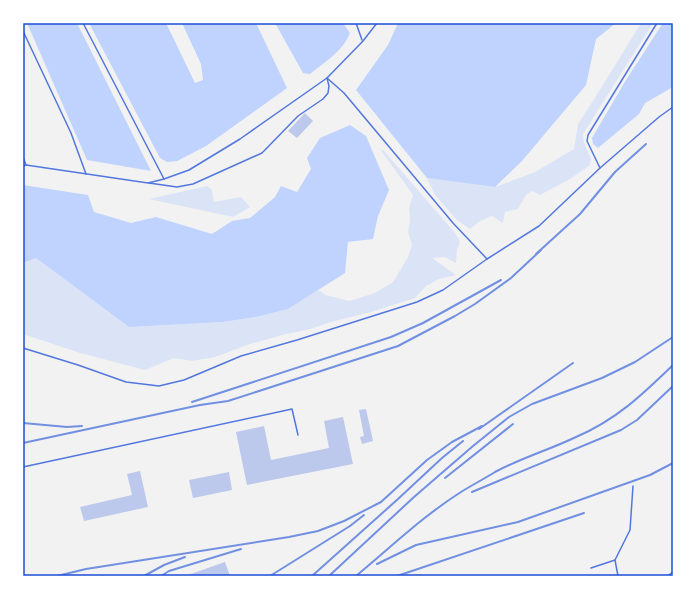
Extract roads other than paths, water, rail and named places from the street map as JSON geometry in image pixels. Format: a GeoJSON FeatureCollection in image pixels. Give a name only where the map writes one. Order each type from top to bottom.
{"type":"FeatureCollection","features":[{"type":"Feature","properties":{"kind":"lane"},"geometry":{"type":"LineString","coordinates":[[83,23],[164,179]]}},
{"type":"Feature","properties":{"kind":"lane"},"geometry":{"type":"LineString","coordinates":[[356,23],[363,41]]}},
{"type":"Feature","properties":{"kind":"lane"},"geometry":{"type":"LineString","coordinates":[[148,183],[188,170],[240,139],[327,78],[363,41],[377,23]]}},
{"type":"Feature","properties":{"kind":"lane"},"geometry":{"type":"LineString","coordinates":[[600,168],[587,142],[588,135],[657,23]]}},
{"type":"Feature","properties":{"kind":"lane"},"geometry":{"type":"LineString","coordinates":[[23,31],[71,133],[86,174]]}},
{"type":"Feature","properties":{"kind":"lane"},"geometry":{"type":"LineString","coordinates":[[23,166],[26,165],[177,188],[193,184],[262,153],[298,116],[323,99],[328,93],[329,86],[327,78]]}},
{"type":"Feature","properties":{"kind":"lane"},"geometry":{"type":"LineString","coordinates":[[327,78],[344,93],[453,222],[487,258]]}},
{"type":"Feature","properties":{"kind":"lane"},"geometry":{"type":"LineString","coordinates":[[23,348],[126,382],[159,386],[184,380],[241,356],[417,302],[443,290],[487,258],[539,226],[600,168],[659,117],[673,107]]}},
{"type":"Feature","properties":{"kind":"lane"},"geometry":{"type":"LineString","coordinates":[[23,157],[26,165]]}},
{"type":"Feature","properties":{"kind":"lane"},"geometry":{"type":"LineString","coordinates":[[23,467],[292,409],[298,436]]}},
{"type":"Feature","properties":{"kind":"lane"},"geometry":{"type":"LineString","coordinates":[[618,576],[615,560],[630,530],[633,486]]}},
{"type":"Feature","properties":{"kind":"lane"},"geometry":{"type":"LineString","coordinates":[[591,568],[615,560]]}},
{"type":"Feature","properties":{"kind":"water"},"geometry":{"type":"Polygon","coordinates":[[[27,23],[77,23],[151,171],[87,160],[27,23]]]}},
{"type":"Feature","properties":{"kind":"water"},"geometry":{"type":"Polygon","coordinates":[[[89,23],[166,23],[195,83],[203,80],[201,64],[182,23],[256,23],[287,88],[206,146],[177,161],[167,162],[160,158],[89,23]]]}},
{"type":"Feature","properties":{"kind":"water"},"geometry":{"type":"Polygon","coordinates":[[[275,23],[343,23],[350,33],[338,51],[310,74],[303,73],[275,23]]]}},
{"type":"Feature","properties":{"kind":"water"},"geometry":{"type":"Polygon","coordinates":[[[398,23],[616,23],[596,39],[586,85],[522,161],[495,187],[427,178],[356,90],[388,45],[398,23]]]}},
{"type":"Feature","properties":{"kind":"water"},"geometry":{"type":"Polygon","coordinates":[[[663,23],[673,23],[673,87],[645,103],[639,114],[598,148],[593,144],[592,138],[626,80],[663,23]]]}},
{"type":"Feature","properties":{"kind":"water"},"geometry":{"type":"Polygon","coordinates":[[[350,125],[366,136],[389,190],[378,216],[373,239],[348,242],[345,273],[288,309],[256,317],[223,322],[129,327],[36,258],[23,263],[23,185],[88,195],[94,212],[131,223],[156,217],[212,234],[232,221],[250,218],[275,197],[281,186],[297,192],[311,169],[307,158],[320,138],[350,125]]]}},
{"type":"Feature","properties":{"kind":"railway"},"geometry":{"type":"LineString","coordinates":[[536,254],[580,214],[615,172],[646,144]]}},
{"type":"Feature","properties":{"kind":"railway"},"geometry":{"type":"LineString","coordinates":[[23,443],[200,405],[228,401],[398,346],[475,304],[511,278],[541,250]]}},
{"type":"Feature","properties":{"kind":"railway"},"geometry":{"type":"LineString","coordinates":[[192,402],[391,337],[423,323],[501,280]]}},
{"type":"Feature","properties":{"kind":"railway"},"geometry":{"type":"LineString","coordinates":[[329,576],[414,497],[509,417],[532,404],[602,378],[635,362],[673,337]]}},
{"type":"Feature","properties":{"kind":"railway"},"geometry":{"type":"LineString","coordinates":[[479,429],[573,363]]}},
{"type":"Feature","properties":{"kind":"railway"},"geometry":{"type":"LineString","coordinates":[[356,576],[447,501],[505,467],[566,442],[604,423],[628,406],[673,365]]}},
{"type":"Feature","properties":{"kind":"railway"},"geometry":{"type":"LineString","coordinates":[[472,492],[621,430],[637,420],[673,386]]}},
{"type":"Feature","properties":{"kind":"railway"},"geometry":{"type":"LineString","coordinates":[[23,423],[67,427],[82,426]]}},
{"type":"Feature","properties":{"kind":"railway"},"geometry":{"type":"LineString","coordinates":[[445,478],[513,424]]}},
{"type":"Feature","properties":{"kind":"railway"},"geometry":{"type":"LineString","coordinates":[[57,576],[86,569],[289,537],[318,531],[344,521],[381,502],[427,460],[452,442],[482,426]]}},
{"type":"Feature","properties":{"kind":"railway"},"geometry":{"type":"LineString","coordinates":[[312,576],[442,458],[463,441]]}},
{"type":"Feature","properties":{"kind":"railway"},"geometry":{"type":"LineString","coordinates":[[377,564],[416,545],[518,522],[650,475],[673,463]]}},
{"type":"Feature","properties":{"kind":"railway"},"geometry":{"type":"LineString","coordinates":[[397,576],[584,513]]}},
{"type":"Feature","properties":{"kind":"railway"},"geometry":{"type":"LineString","coordinates":[[270,576],[350,526],[364,515]]}},
{"type":"Feature","properties":{"kind":"railway"},"geometry":{"type":"LineString","coordinates":[[161,576],[169,571],[241,549]]}},
{"type":"Feature","properties":{"kind":"railway"},"geometry":{"type":"LineString","coordinates":[[144,576],[164,565],[185,557]]}},
{"type":"Feature","properties":{"kind":"railway"},"geometry":{"type":"LineString","coordinates":[[668,576],[673,572]]}}]}
